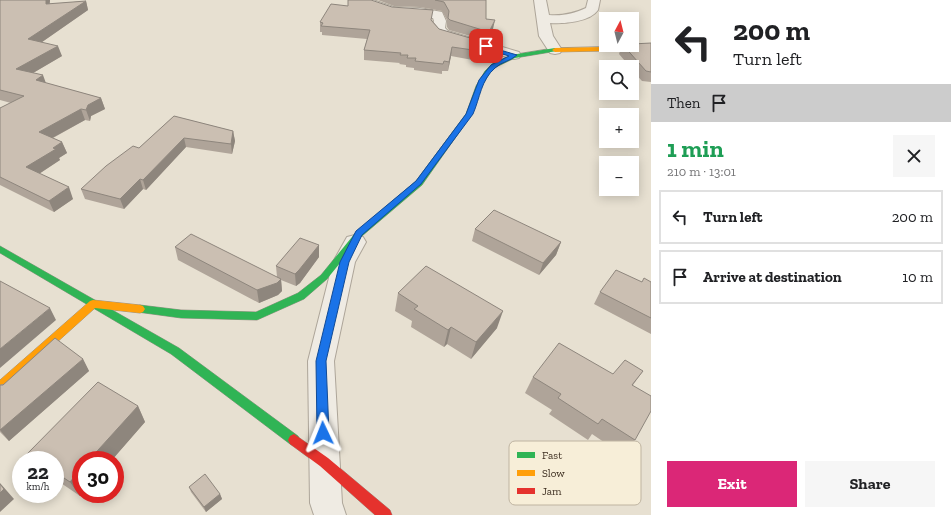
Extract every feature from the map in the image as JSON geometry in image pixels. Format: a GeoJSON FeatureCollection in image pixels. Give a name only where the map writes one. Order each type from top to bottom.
{"type":"FeatureCollection","features":[{"type":"Feature","properties":{"kind":"street"},"geometry":{"type":"LineString","coordinates":[[362,0],[392,12],[420,12],[438,16],[440,21],[438,28],[443,34],[514,55]]}},
{"type":"Feature","properties":{"kind":"street"},"geometry":{"type":"LineString","coordinates":[[540,0],[546,36],[555,50]]}},
{"type":"Feature","properties":{"kind":"street"},"geometry":{"type":"LineString","coordinates":[[543,19],[568,20],[580,16],[592,10],[594,0]]}},
{"type":"Feature","properties":{"kind":"street"},"geometry":{"type":"LineString","coordinates":[[0,387],[93,304],[181,314],[257,316],[301,296],[324,277],[359,234],[419,183],[469,114],[474,104],[481,81],[493,66],[514,55],[555,50],[651,48]]}},
{"type":"Feature","properties":{"kind":"street"},"geometry":{"type":"LineString","coordinates":[[326,511],[321,361],[344,262],[359,234]]}},
{"type":"Feature","properties":{"kind":"street"},"geometry":{"type":"LineString","coordinates":[[0,249],[175,352],[324,462],[385,515]]}},
{"type":"Feature","properties":{"kind":"building"},"geometry":{"type":"Polygon","coordinates":[[[0,0],[46,0],[46,4],[86,1],[28,39],[58,46],[16,69],[43,75],[36,80],[101,98],[88,105],[86,110],[81,109],[39,132],[62,142],[53,148],[56,149],[26,167],[69,187],[49,201],[0,177],[0,108],[24,96],[0,90],[0,0]]]}},
{"type":"Feature","properties":{"kind":"building"},"geometry":{"type":"Polygon","coordinates":[[[348,0],[371,0],[392,7],[433,10],[431,20],[439,29],[484,42],[480,51],[452,47],[449,62],[444,61],[443,64],[415,61],[416,58],[407,58],[408,55],[400,55],[401,53],[364,50],[370,30],[321,26],[323,23],[320,22],[331,4],[348,6],[348,0]]]}},
{"type":"Feature","properties":{"kind":"building"},"geometry":{"type":"Polygon","coordinates":[[[435,0],[486,0],[486,19],[495,20],[489,32],[450,20],[448,18],[449,11],[444,2],[435,0]]]}},
{"type":"Feature","properties":{"kind":"building"},"geometry":{"type":"Polygon","coordinates":[[[651,43],[651,72],[646,71],[639,63],[639,60],[636,60],[629,52],[639,52],[639,44],[651,43]]]}},
{"type":"Feature","properties":{"kind":"building"},"geometry":{"type":"Polygon","coordinates":[[[174,116],[233,131],[231,144],[184,138],[143,180],[140,179],[120,199],[81,189],[106,166],[133,146],[139,148],[174,116]]]}},
{"type":"Feature","properties":{"kind":"building"},"geometry":{"type":"Polygon","coordinates":[[[494,210],[561,242],[543,263],[475,229],[494,210]]]}},
{"type":"Feature","properties":{"kind":"building"},"geometry":{"type":"Polygon","coordinates":[[[191,234],[281,279],[277,283],[257,290],[175,247],[191,234]]]}},
{"type":"Feature","properties":{"kind":"building"},"geometry":{"type":"Polygon","coordinates":[[[300,238],[319,245],[295,274],[276,266],[300,238]]]}},
{"type":"Feature","properties":{"kind":"building"},"geometry":{"type":"Polygon","coordinates":[[[426,266],[503,311],[476,342],[451,327],[448,330],[414,309],[418,306],[398,293],[426,266]]]}},
{"type":"Feature","properties":{"kind":"building"},"geometry":{"type":"Polygon","coordinates":[[[616,270],[642,282],[644,278],[651,282],[651,318],[600,292],[616,270]]]}},
{"type":"Feature","properties":{"kind":"building"},"geometry":{"type":"Polygon","coordinates":[[[0,281],[50,308],[0,349],[0,281]]]}},
{"type":"Feature","properties":{"kind":"building"},"geometry":{"type":"Polygon","coordinates":[[[55,338],[83,359],[0,430],[0,385],[3,385],[55,338]]]}},
{"type":"Feature","properties":{"kind":"building"},"geometry":{"type":"Polygon","coordinates":[[[559,343],[613,374],[625,360],[643,371],[632,385],[651,396],[651,411],[635,440],[602,419],[598,424],[558,398],[561,394],[533,377],[559,343]]]}},
{"type":"Feature","properties":{"kind":"building"},"geometry":{"type":"Polygon","coordinates":[[[98,382],[138,406],[97,451],[72,451],[72,480],[70,482],[64,478],[64,451],[30,451],[98,382]]]}},
{"type":"Feature","properties":{"kind":"building"},"geometry":{"type":"Polygon","coordinates":[[[205,474],[220,494],[204,507],[189,487],[205,474]]]}},
{"type":"Feature","properties":{"kind":"building"},"geometry":{"type":"Polygon","coordinates":[[[0,484],[4,489],[0,493],[0,484]]]}},
{"type":"Feature","properties":{"kind":"traffic: fast"},"geometry":{"type":"LineString","coordinates":[[140,309],[181,314],[257,316],[301,296],[324,277],[359,234],[419,183],[469,114],[481,82],[494,66],[503,60],[524,54],[555,50]]}},
{"type":"Feature","properties":{"kind":"traffic: fast"},"geometry":{"type":"LineString","coordinates":[[0,249],[175,351],[294,440]]}},
{"type":"Feature","properties":{"kind":"traffic: slow"},"geometry":{"type":"LineString","coordinates":[[555,50],[651,48]]}},
{"type":"Feature","properties":{"kind":"traffic: slow"},"geometry":{"type":"LineString","coordinates":[[0,387],[93,304],[140,309]]}},
{"type":"Feature","properties":{"kind":"traffic: jam"},"geometry":{"type":"LineString","coordinates":[[294,440],[324,462],[385,515]]}},
{"type":"Feature","properties":{"kind":"route"},"geometry":{"type":"LineString","coordinates":[[323,433],[321,361],[344,262],[359,234],[419,183],[469,114],[474,104],[481,81],[493,66],[514,55],[486,46]]}}]}
